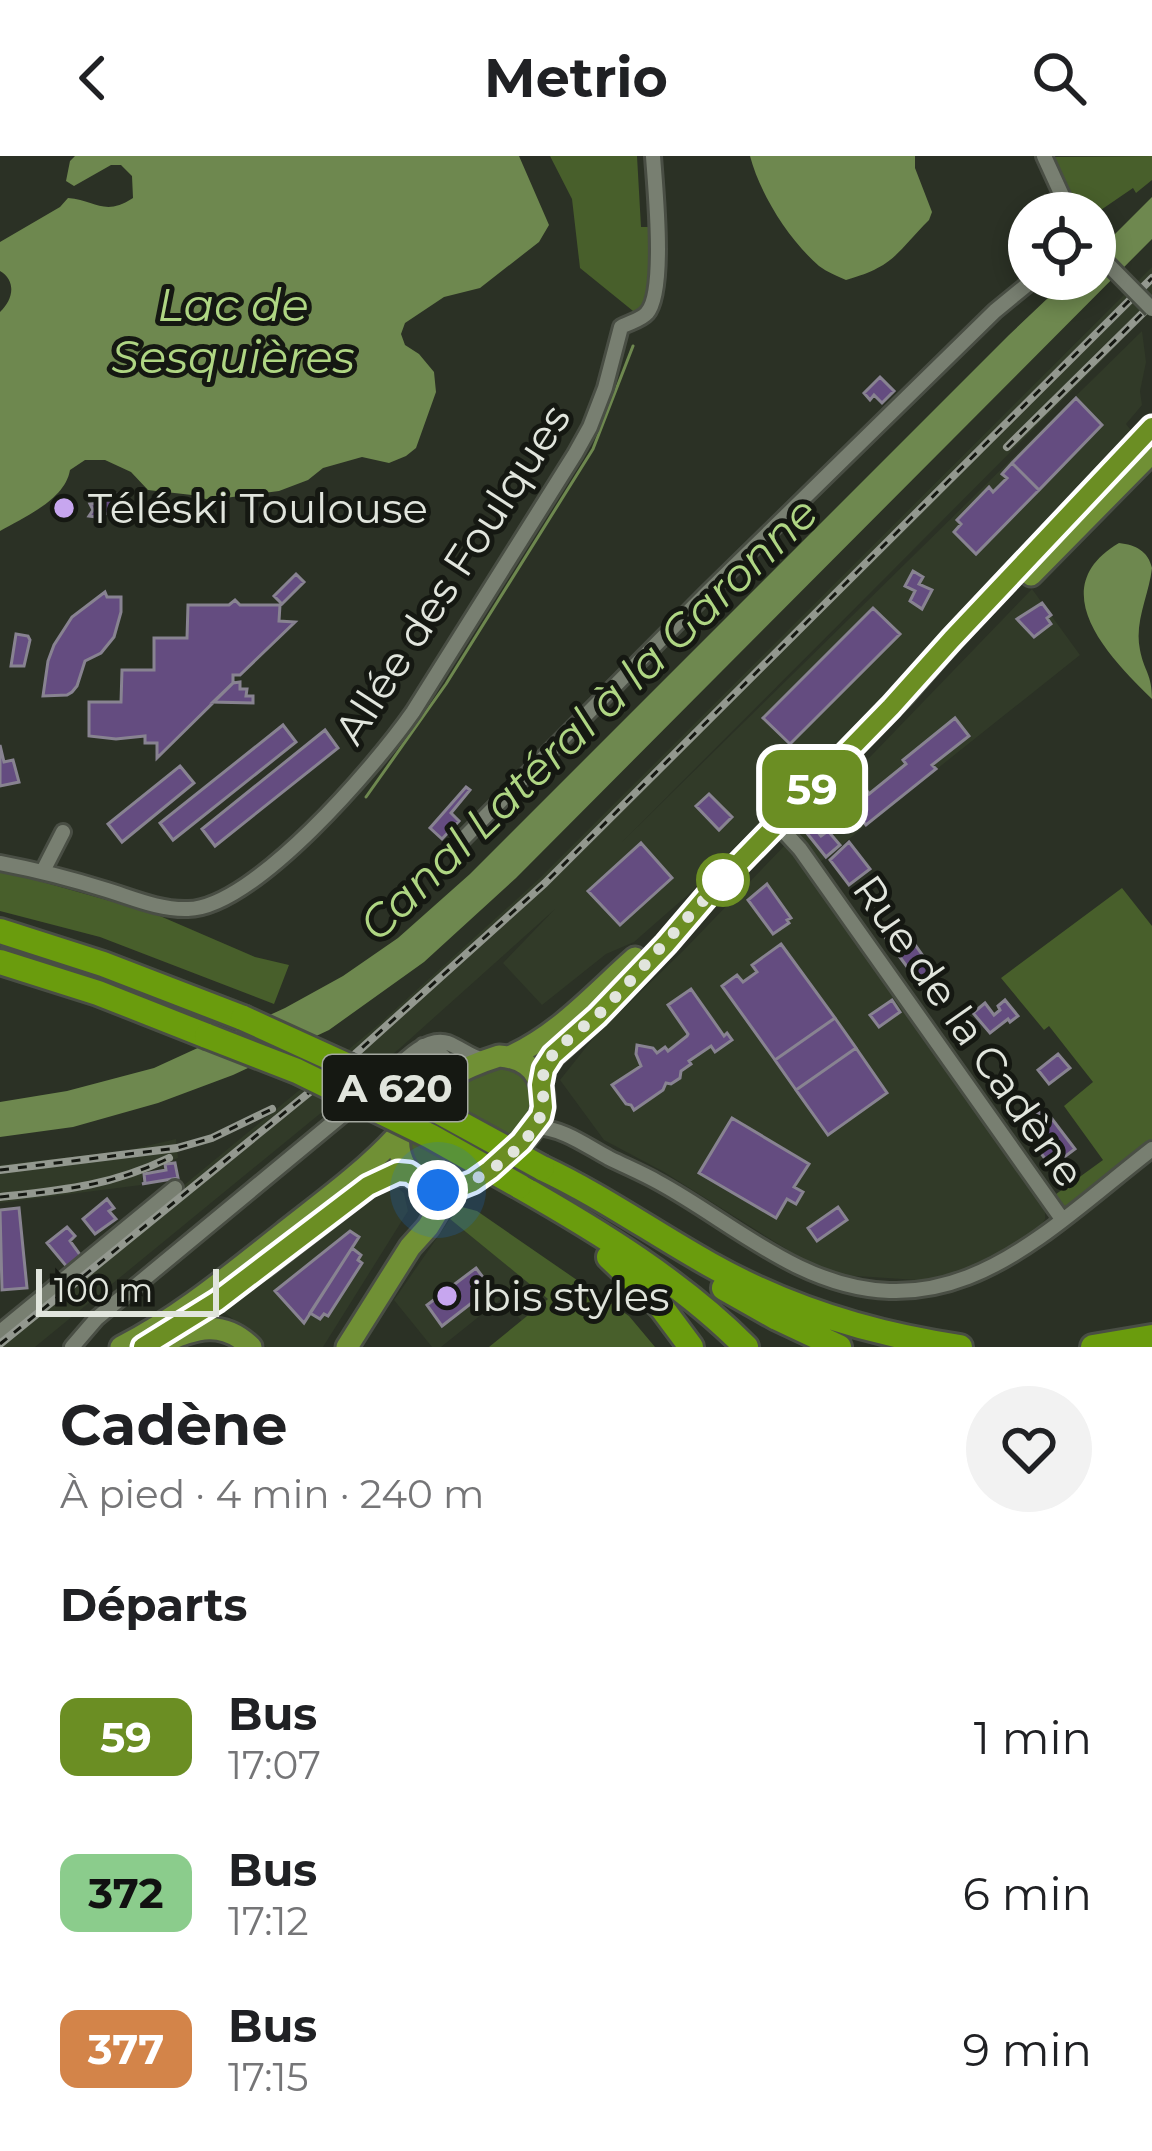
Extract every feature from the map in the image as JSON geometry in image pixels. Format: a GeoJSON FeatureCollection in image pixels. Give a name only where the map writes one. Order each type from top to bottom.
{"type":"FeatureCollection","features":[{"type":"Feature","properties":{"kind":"highway","name":"A 620"},"geometry":{"type":"LineString","coordinates":[[0,931],[103,964],[243,1018],[392,1086],[542,1168]]}},
{"type":"Feature","properties":{"kind":"highway","name":"A 620"},"geometry":{"type":"LineString","coordinates":[[0,962],[98,993],[297,1070],[521,1187]]}},
{"type":"Feature","properties":{"kind":"highway"},"geometry":{"type":"LineString","coordinates":[[542,1168],[580,1199],[736,1295],[839,1347]]}},
{"type":"Feature","properties":{"kind":"highway"},"geometry":{"type":"LineString","coordinates":[[542,1168],[586,1188],[707,1263],[782,1299],[861,1327],[960,1347]]}},
{"type":"Feature","properties":{"kind":"highway"},"geometry":{"type":"LineString","coordinates":[[521,1187],[642,1286],[691,1347]]}},
{"type":"Feature","properties":{"kind":"highway"},"geometry":{"type":"LineString","coordinates":[[521,1187],[685,1293],[746,1347]]}},
{"type":"Feature","properties":{"kind":"highway"},"geometry":{"type":"LineString","coordinates":[[1093,1347],[1152,1337]]}},
{"type":"Feature","properties":{"kind":"main road"},"geometry":{"type":"LineString","coordinates":[[147,1347],[189,1321],[368,1186],[398,1172],[438,1190],[455,1189],[490,1170],[541,1116],[544,1069],[553,1055],[597,1016],[1152,427]]}},
{"type":"Feature","properties":{"kind":"main road"},"geometry":{"type":"LineString","coordinates":[[904,694],[959,646],[1152,452]]}},
{"type":"Feature","properties":{"kind":"main road"},"geometry":{"type":"LineString","coordinates":[[509,1057],[573,1015],[708,895]]}},
{"type":"Feature","properties":{"kind":"main road"},"geometry":{"type":"LineString","coordinates":[[121,1347],[192,1305],[302,1219],[397,1136],[419,1099],[449,1079],[485,1060],[509,1057],[530,1067],[542,1092]]}},
{"type":"Feature","properties":{"kind":"main road"},"geometry":{"type":"LineString","coordinates":[[397,1136],[398,1150],[414,1177],[422,1206],[410,1247]]}},
{"type":"Feature","properties":{"kind":"main road"},"geometry":{"type":"LineString","coordinates":[[347,1347],[410,1247],[455,1189]]}},
{"type":"Feature","properties":{"kind":"main road"},"geometry":{"type":"LineString","coordinates":[[147,1347],[214,1327],[226,1329],[251,1347]]}},
{"type":"Feature","properties":{"kind":"street","name":"Allée des Foulques"},"geometry":{"type":"LineString","coordinates":[[0,862],[159,906],[207,907],[270,867],[343,797],[388,748],[423,696],[590,427],[621,326],[646,314],[652,304],[657,236],[653,156]]}},
{"type":"Feature","properties":{"kind":"street"},"geometry":{"type":"LineString","coordinates":[[1044,156],[1060,192]]}},
{"type":"Feature","properties":{"kind":"street"},"geometry":{"type":"LineString","coordinates":[[1116,272],[1152,308]]}},
{"type":"Feature","properties":{"kind":"street"},"geometry":{"type":"LineString","coordinates":[[460,842],[1008,300]]}},
{"type":"Feature","properties":{"kind":"street","name":"Rue de la Cadène"},"geometry":{"type":"LineString","coordinates":[[777,824],[800,849],[1062,1219]]}},
{"type":"Feature","properties":{"kind":"street"},"geometry":{"type":"LineString","coordinates":[[43,871],[63,832]]}},
{"type":"Feature","properties":{"kind":"street"},"geometry":{"type":"LineString","coordinates":[[72,1347],[97,1318],[423,1046],[447,1043],[485,1060]]}},
{"type":"Feature","properties":{"kind":"street"},"geometry":{"type":"LineString","coordinates":[[423,1046],[441,1053],[448,1063],[449,1079]]}},
{"type":"Feature","properties":{"kind":"street"},"geometry":{"type":"LineString","coordinates":[[542,1092],[579,1141]]}},
{"type":"Feature","properties":{"kind":"street"},"geometry":{"type":"LineString","coordinates":[[535,1126],[551,1127],[579,1141],[693,1201],[796,1266],[831,1281],[857,1288],[923,1291],[956,1284],[1006,1260],[1152,1148]]}},
{"type":"Feature","properties":{"kind":"street"},"geometry":{"type":"LineString","coordinates":[[0,1332],[175,1188]]}},
{"type":"Feature","properties":{"kind":"shaded area"},"geometry":{"type":"Polygon","coordinates":[[[550,156],[637,156],[641,227],[651,227],[650,298],[638,315],[580,268],[572,199],[550,156]]]}},
{"type":"Feature","properties":{"kind":"shaded area"},"geometry":{"type":"Polygon","coordinates":[[[1152,156],[1152,180],[1136,193],[1133,188],[1116,200],[1116,192],[1067,192],[1051,157],[1152,156]]]}},
{"type":"Feature","properties":{"kind":"shaded area"},"geometry":{"type":"Polygon","coordinates":[[[1152,267],[1152,310],[622,842],[1142,331],[1146,362],[1142,405],[1126,424],[1133,433],[918,663],[691,892],[634,942],[606,954],[542,1005],[503,963],[555,909],[399,1049],[35,1347],[0,1347],[0,1337],[377,1026],[539,879],[1152,267]]]}},
{"type":"Feature","properties":{"kind":"shaded area"},"geometry":{"type":"Polygon","coordinates":[[[1032,589],[1080,655],[810,870],[1036,1189],[1045,1219],[995,1258],[945,1280],[841,1275],[810,1264],[604,1140],[560,1080],[595,1036],[1032,589]]]}},
{"type":"Feature","properties":{"kind":"shaded area"},"geometry":{"type":"Polygon","coordinates":[[[0,870],[153,913],[255,957],[289,965],[274,1004],[100,937],[0,911],[0,870]]]}},
{"type":"Feature","properties":{"kind":"shaded area"},"geometry":{"type":"Polygon","coordinates":[[[1122,888],[1152,926],[1152,1142],[1069,1206],[1060,1206],[1052,1197],[1103,1160],[1064,1106],[1093,1082],[1049,1026],[1044,1030],[1001,978],[1122,888]]]}},
{"type":"Feature","properties":{"kind":"shaded area"},"geometry":{"type":"Polygon","coordinates":[[[506,1065],[521,1076],[533,1100],[531,1112],[515,1135],[462,1179],[438,1179],[420,1168],[412,1143],[415,1129],[433,1103],[467,1076],[506,1065]]]}},
{"type":"Feature","properties":{"kind":"shaded area"},"geometry":{"type":"Polygon","coordinates":[[[176,1139],[178,1158],[143,1172],[141,1185],[0,1203],[0,1165],[125,1151],[176,1139]]]}},
{"type":"Feature","properties":{"kind":"shaded area"},"geometry":{"type":"Polygon","coordinates":[[[395,1186],[404,1193],[408,1211],[323,1347],[266,1347],[222,1311],[380,1191],[395,1186]]]}},
{"type":"Feature","properties":{"kind":"shaded area"},"geometry":{"type":"Polygon","coordinates":[[[462,1207],[477,1211],[629,1316],[655,1347],[489,1347],[548,1299],[450,1219],[462,1207]]]}},
{"type":"Feature","properties":{"kind":"shaded area"},"geometry":{"type":"Polygon","coordinates":[[[450,1219],[549,1299],[522,1321],[501,1299],[441,1347],[432,1347],[394,1300],[450,1219]]]}},
{"type":"Feature","properties":{"kind":"water","name":"Lac de Sesquières"},"geometry":{"type":"Polygon","coordinates":[[[75,156],[519,156],[549,225],[539,242],[480,288],[444,297],[405,323],[401,334],[405,345],[434,372],[436,392],[416,448],[406,456],[389,463],[362,457],[323,468],[308,480],[279,491],[209,500],[148,490],[131,472],[105,460],[85,460],[70,470],[52,499],[0,531],[0,312],[11,291],[0,271],[0,242],[68,198],[107,207],[133,198],[132,176],[121,165],[111,165],[74,186],[66,181],[75,156]]]}},
{"type":"Feature","properties":{"kind":"water"},"geometry":{"type":"Polygon","coordinates":[[[750,156],[915,156],[932,212],[893,257],[846,280],[819,266],[797,243],[768,201],[750,156]]]}},
{"type":"Feature","properties":{"kind":"water"},"geometry":{"type":"Polygon","coordinates":[[[1152,197],[1152,239],[1116,275],[1116,233],[1152,197]]]}},
{"type":"Feature","properties":{"kind":"water"},"geometry":{"type":"Polygon","coordinates":[[[1046,300],[1091,300],[516,878],[424,962],[329,1030],[233,1075],[73,1127],[0,1137],[0,1102],[67,1091],[154,1068],[285,1008],[398,938],[470,874],[1046,300]]]}},
{"type":"Feature","properties":{"kind":"water"},"geometry":{"type":"Polygon","coordinates":[[[1119,543],[1140,550],[1152,568],[1139,640],[1152,699],[1103,644],[1084,602],[1085,581],[1096,561],[1119,543]]]}},
{"type":"Feature","properties":{"kind":"building"},"geometry":{"type":"Polygon","coordinates":[[[880,377],[894,391],[882,403],[864,393],[880,377]]]}},
{"type":"Feature","properties":{"kind":"building"},"geometry":{"type":"Polygon","coordinates":[[[1076,398],[1102,425],[1039,490],[1012,463],[1076,398]]]}},
{"type":"Feature","properties":{"kind":"building"},"geometry":{"type":"Polygon","coordinates":[[[1012,463],[1039,490],[976,554],[954,532],[961,524],[957,520],[989,487],[993,492],[1007,478],[1002,474],[1012,463]]]}},
{"type":"Feature","properties":{"kind":"building"},"geometry":{"type":"Polygon","coordinates":[[[107,491],[116,494],[123,508],[89,516],[90,504],[102,503],[107,491]]]}},
{"type":"Feature","properties":{"kind":"building"},"geometry":{"type":"Polygon","coordinates":[[[913,571],[923,577],[919,584],[932,590],[922,609],[910,601],[915,591],[905,586],[913,571]]]}},
{"type":"Feature","properties":{"kind":"building"},"geometry":{"type":"Polygon","coordinates":[[[296,574],[304,582],[282,604],[274,596],[296,574]]]}},
{"type":"Feature","properties":{"kind":"building"},"geometry":{"type":"Polygon","coordinates":[[[105,592],[107,597],[121,597],[114,637],[101,653],[85,661],[72,692],[43,696],[54,645],[72,617],[105,592]]]}},
{"type":"Feature","properties":{"kind":"building"},"geometry":{"type":"Polygon","coordinates":[[[235,600],[240,605],[280,605],[279,621],[295,622],[240,675],[233,675],[233,683],[157,758],[157,743],[145,743],[145,736],[89,736],[89,702],[121,702],[122,670],[154,670],[154,638],[187,638],[188,605],[229,605],[235,600]]]}},
{"type":"Feature","properties":{"kind":"building"},"geometry":{"type":"Polygon","coordinates":[[[1042,603],[1051,624],[1034,637],[1017,619],[1042,603]]]}},
{"type":"Feature","properties":{"kind":"building"},"geometry":{"type":"Polygon","coordinates":[[[873,608],[900,634],[790,744],[763,718],[873,608]]]}},
{"type":"Feature","properties":{"kind":"building"},"geometry":{"type":"Polygon","coordinates":[[[16,634],[30,640],[24,666],[11,666],[16,634]]]}},
{"type":"Feature","properties":{"kind":"building"},"geometry":{"type":"Polygon","coordinates":[[[240,682],[240,689],[247,689],[246,696],[253,696],[253,703],[213,702],[233,683],[240,682]]]}},
{"type":"Feature","properties":{"kind":"building"},"geometry":{"type":"Polygon","coordinates":[[[955,718],[969,736],[866,825],[850,805],[906,764],[903,760],[955,718]]]}},
{"type":"Feature","properties":{"kind":"building"},"geometry":{"type":"Polygon","coordinates":[[[283,725],[296,742],[173,840],[160,823],[283,725]]]}},
{"type":"Feature","properties":{"kind":"building"},"geometry":{"type":"Polygon","coordinates":[[[325,730],[338,748],[215,846],[202,829],[325,730]]]}},
{"type":"Feature","properties":{"kind":"building"},"geometry":{"type":"Polygon","coordinates":[[[0,745],[4,762],[13,760],[19,782],[0,786],[0,745]]]}},
{"type":"Feature","properties":{"kind":"building"},"geometry":{"type":"Polygon","coordinates":[[[180,766],[194,783],[122,842],[108,824],[180,766]]]}},
{"type":"Feature","properties":{"kind":"building"},"geometry":{"type":"Polygon","coordinates":[[[466,787],[470,790],[451,813],[459,821],[442,839],[430,828],[466,787]]]}},
{"type":"Feature","properties":{"kind":"building"},"geometry":{"type":"Polygon","coordinates":[[[709,794],[732,817],[719,830],[696,806],[709,794]]]}},
{"type":"Feature","properties":{"kind":"building"},"geometry":{"type":"Polygon","coordinates":[[[808,820],[821,836],[828,831],[840,845],[826,857],[802,827],[808,820]]]}},
{"type":"Feature","properties":{"kind":"building"},"geometry":{"type":"Polygon","coordinates":[[[849,842],[870,869],[849,885],[830,860],[849,842]]]}},
{"type":"Feature","properties":{"kind":"building"},"geometry":{"type":"Polygon","coordinates":[[[641,843],[672,878],[620,925],[588,891],[641,843]]]}},
{"type":"Feature","properties":{"kind":"building"},"geometry":{"type":"Polygon","coordinates":[[[767,884],[791,918],[773,934],[748,900],[767,884]]]}},
{"type":"Feature","properties":{"kind":"building"},"geometry":{"type":"Polygon","coordinates":[[[901,925],[933,970],[927,975],[931,981],[922,987],[885,937],[901,925]]]}},
{"type":"Feature","properties":{"kind":"building"},"geometry":{"type":"Polygon","coordinates":[[[781,944],[835,1018],[775,1060],[722,986],[737,975],[743,982],[757,972],[752,965],[781,944]]]}},
{"type":"Feature","properties":{"kind":"building"},"geometry":{"type":"Polygon","coordinates":[[[691,989],[724,1036],[727,1033],[732,1040],[715,1052],[711,1046],[689,1061],[680,1078],[666,1083],[634,1110],[612,1085],[641,1066],[637,1045],[657,1053],[665,1047],[668,1051],[687,1036],[668,1005],[691,989]]]}},
{"type":"Feature","properties":{"kind":"building"},"geometry":{"type":"Polygon","coordinates":[[[892,1000],[900,1012],[879,1027],[870,1015],[892,1000]]]}},
{"type":"Feature","properties":{"kind":"building"},"geometry":{"type":"Polygon","coordinates":[[[1005,1000],[1018,1016],[990,1033],[973,1013],[985,1003],[994,1015],[1005,1000]]]}},
{"type":"Feature","properties":{"kind":"building"},"geometry":{"type":"Polygon","coordinates":[[[835,1018],[856,1048],[796,1090],[775,1060],[835,1018]]]}},
{"type":"Feature","properties":{"kind":"building"},"geometry":{"type":"Polygon","coordinates":[[[856,1048],[887,1093],[828,1135],[796,1090],[856,1048]]]}},
{"type":"Feature","properties":{"kind":"building"},"geometry":{"type":"Polygon","coordinates":[[[1058,1054],[1070,1068],[1049,1084],[1038,1070],[1058,1054]]]}},
{"type":"Feature","properties":{"kind":"building"},"geometry":{"type":"Polygon","coordinates":[[[1039,1112],[1044,1119],[1049,1115],[1075,1149],[1051,1167],[1021,1126],[1039,1112]]]}},
{"type":"Feature","properties":{"kind":"building"},"geometry":{"type":"Polygon","coordinates":[[[732,1118],[809,1164],[794,1187],[803,1192],[796,1204],[787,1199],[776,1218],[699,1173],[732,1118]]]}},
{"type":"Feature","properties":{"kind":"building"},"geometry":{"type":"Polygon","coordinates":[[[175,1163],[178,1178],[142,1184],[144,1174],[175,1163]]]}},
{"type":"Feature","properties":{"kind":"building"},"geometry":{"type":"Polygon","coordinates":[[[107,1199],[116,1219],[95,1234],[83,1219],[107,1199]]]}},
{"type":"Feature","properties":{"kind":"building"},"geometry":{"type":"Polygon","coordinates":[[[838,1207],[847,1220],[817,1241],[808,1228],[838,1207]]]}},
{"type":"Feature","properties":{"kind":"building"},"geometry":{"type":"Polygon","coordinates":[[[19,1208],[27,1288],[2,1290],[0,1210],[19,1208]]]}},
{"type":"Feature","properties":{"kind":"building"},"geometry":{"type":"Polygon","coordinates":[[[67,1227],[81,1256],[67,1267],[47,1243],[67,1227]]]}},
{"type":"Feature","properties":{"kind":"building"},"geometry":{"type":"Polygon","coordinates":[[[350,1231],[359,1237],[304,1323],[275,1291],[350,1231]]]}},
{"type":"Feature","properties":{"kind":"building"},"geometry":{"type":"Polygon","coordinates":[[[352,1248],[361,1255],[362,1263],[328,1316],[320,1319],[310,1313],[352,1248]]]}},
{"type":"Feature","properties":{"kind":"building"},"geometry":{"type":"Polygon","coordinates":[[[476,1268],[491,1288],[442,1326],[427,1305],[476,1268]]]}},
{"type":"Feature","properties":{"kind":"waterway"},"geometry":{"type":"LineString","coordinates":[[366,797],[446,684],[593,449],[633,346]]}},
{"type":"Feature","properties":{"kind":"railway"},"geometry":{"type":"LineString","coordinates":[[0,1344],[343,1065],[545,883],[1152,278]]}},
{"type":"Feature","properties":{"kind":"railway"},"geometry":{"type":"LineString","coordinates":[[1007,447],[1152,304]]}},
{"type":"Feature","properties":{"kind":"railway"},"geometry":{"type":"LineString","coordinates":[[0,1170],[177,1148],[212,1138],[272,1109]]}},
{"type":"Feature","properties":{"kind":"railway"},"geometry":{"type":"LineString","coordinates":[[0,1197],[106,1181],[169,1158]]}},
{"type":"Feature","properties":{"kind":"bus line","name":"59"},"geometry":{"type":"LineString","coordinates":[[143,1347],[189,1321],[386,1176],[409,1173],[429,1187],[455,1189],[473,1182],[503,1159],[541,1116],[544,1069],[553,1055],[666,944],[1152,427]]}},
{"type":"Feature","properties":{"kind":"place","name":"Téléski Toulouse"},"geometry":{"type":"Point","coordinates":[64,508]}},
{"type":"Feature","properties":{"kind":"place","name":"ibis styles"},"geometry":{"type":"Point","coordinates":[447,1296]}},
{"type":"Feature","properties":{"kind":"route"},"geometry":{"type":"LineString","coordinates":[[438,1190],[473,1182],[521,1142],[541,1116],[544,1069],[553,1055],[597,1016],[723,880]]}},
{"type":"Feature","properties":{"kind":"water label","name":"Canal Latéral à la Garonne"},"geometry":{"type":"Point","coordinates":[588,718]}}]}
